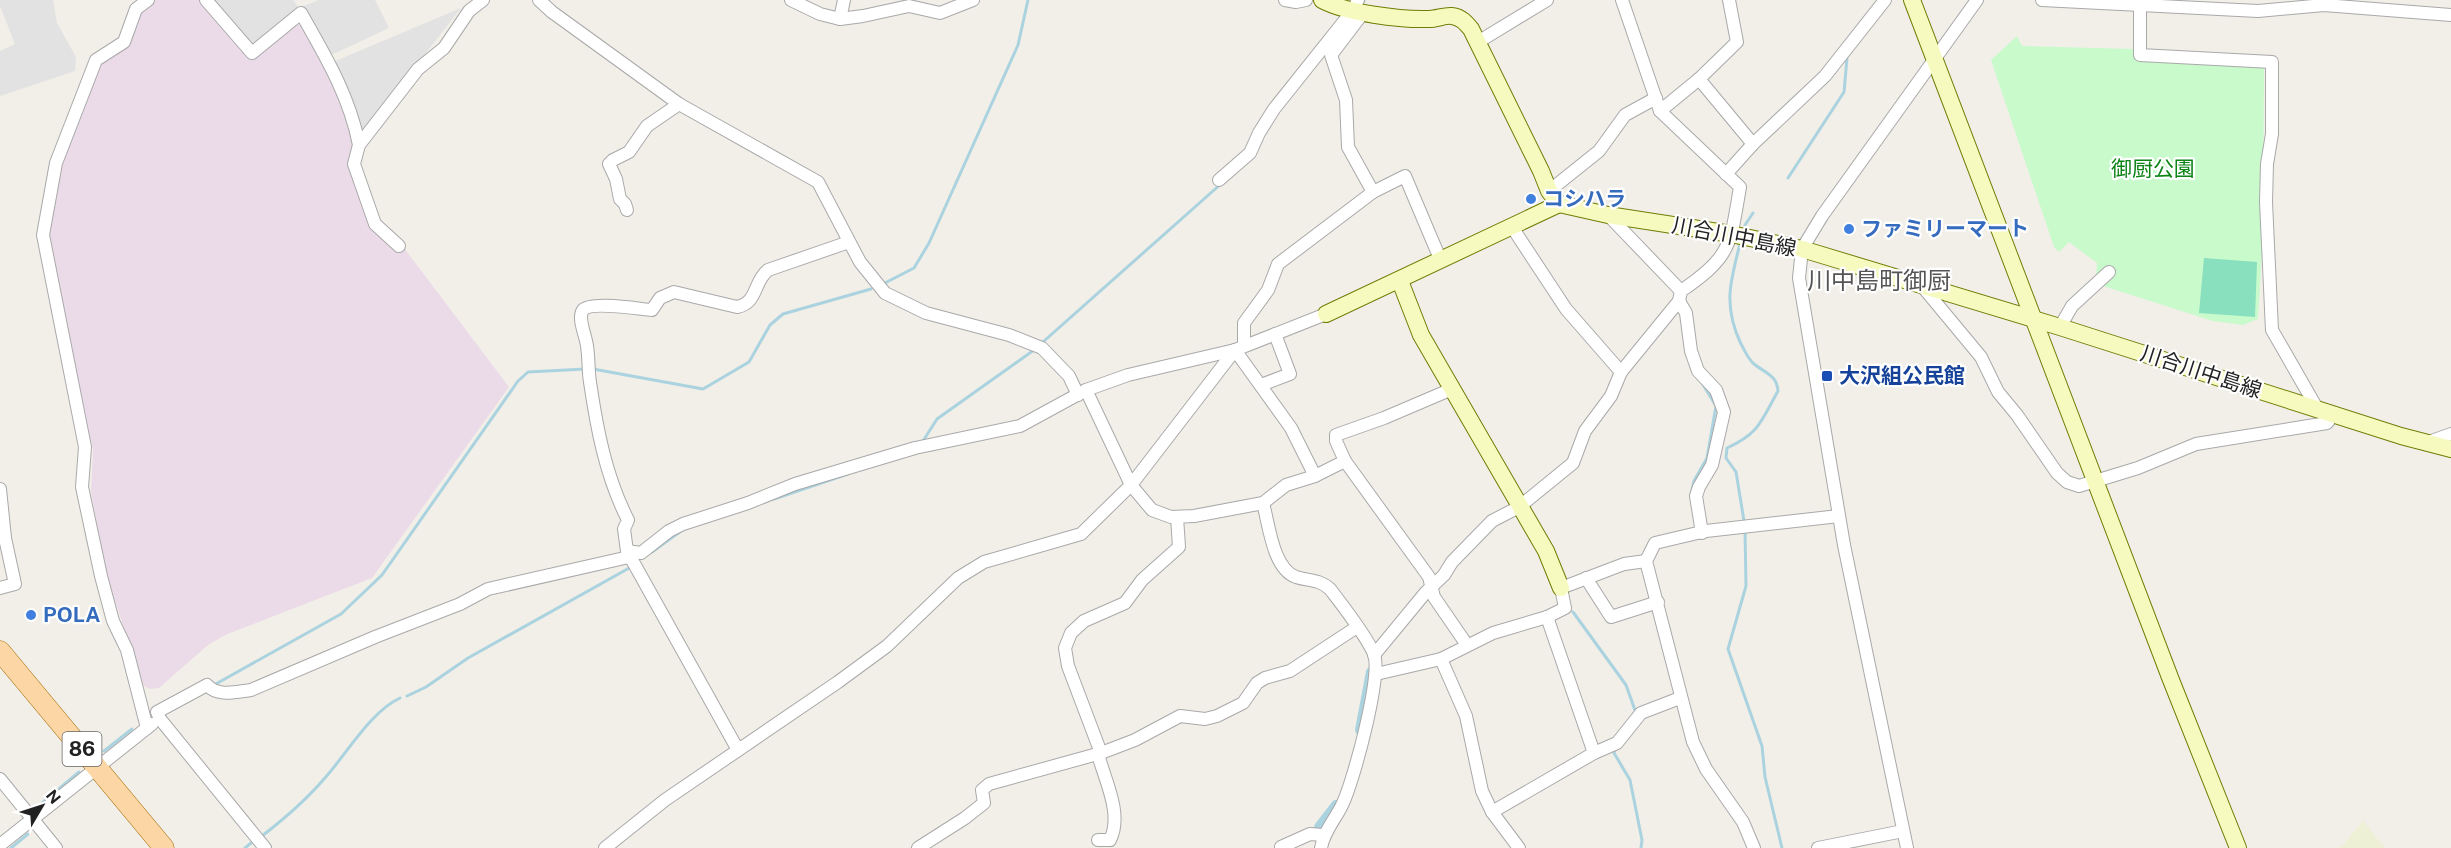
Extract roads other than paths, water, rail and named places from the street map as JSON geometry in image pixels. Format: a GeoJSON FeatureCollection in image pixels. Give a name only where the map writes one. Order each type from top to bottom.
{"type":"FeatureCollection","features":[{"type":"Feature","properties":{"kind":"main road","name":"86"},"geometry":{"type":"LineString","coordinates":[[0,651],[164,848]]}},
{"type":"Feature","properties":{"kind":"street"},"geometry":{"type":"LineString","coordinates":[[147,728],[127,650],[112,621],[100,576],[82,487],[85,447],[43,235],[56,163],[96,60],[124,42],[136,9],[148,0]]}},
{"type":"Feature","properties":{"kind":"street"},"geometry":{"type":"LineString","coordinates":[[206,0],[252,53],[301,13],[336,74],[355,125],[359,145]]}},
{"type":"Feature","properties":{"kind":"street"},"geometry":{"type":"LineString","coordinates":[[399,246],[375,224],[354,164],[359,145],[418,69],[444,48],[469,11],[483,0]]}},
{"type":"Feature","properties":{"kind":"street"},"geometry":{"type":"LineString","coordinates":[[539,0],[552,12],[679,104],[818,182],[860,262],[885,293],[926,313],[1009,335],[1042,348],[1082,392],[1131,485],[1152,510],[1172,518],[1263,503],[1286,485],[1315,476],[1345,461]]}},
{"type":"Feature","properties":{"kind":"street"},"geometry":{"type":"LineString","coordinates":[[791,0],[820,14],[840,19],[918,4],[940,13],[973,0]]}},
{"type":"Feature","properties":{"kind":"street"},"geometry":{"type":"LineString","coordinates":[[840,19],[844,0]]}},
{"type":"Feature","properties":{"kind":"street"},"geometry":{"type":"LineString","coordinates":[[1285,0],[1296,2],[1306,0]]}},
{"type":"Feature","properties":{"kind":"street"},"geometry":{"type":"LineString","coordinates":[[1322,0],[1330,5],[1429,19],[1452,16],[1462,19],[1478,42],[1554,198]]}},
{"type":"Feature","properties":{"kind":"street"},"geometry":{"type":"LineString","coordinates":[[1478,42],[1547,0]]}},
{"type":"Feature","properties":{"kind":"street"},"geometry":{"type":"LineString","coordinates":[[1374,655],[1426,592],[1444,575],[1452,562],[1492,521],[1519,507],[1573,463],[1585,431],[1611,396],[1621,372],[1680,296],[1717,263],[1725,252],[1740,187],[1660,111],[1622,0]]}},
{"type":"Feature","properties":{"kind":"street"},"geometry":{"type":"LineString","coordinates":[[1660,111],[1737,42],[1729,0]]}},
{"type":"Feature","properties":{"kind":"street"},"geometry":{"type":"LineString","coordinates":[[1726,174],[1753,144],[1825,76],[1885,0]]}},
{"type":"Feature","properties":{"kind":"street"},"geometry":{"type":"LineString","coordinates":[[1912,0],[2036,320],[2171,680],[2238,848]]}},
{"type":"Feature","properties":{"kind":"street"},"geometry":{"type":"LineString","coordinates":[[1907,848],[1839,516],[1799,278],[1802,249],[1822,216],[1977,0]]}},
{"type":"Feature","properties":{"kind":"street"},"geometry":{"type":"LineString","coordinates":[[2042,0],[2140,6],[2199,4],[2258,11],[2356,4],[2451,15]]}},
{"type":"Feature","properties":{"kind":"street"},"geometry":{"type":"LineString","coordinates":[[1922,286],[1981,357],[2001,397],[2017,415],[2057,473],[2067,482],[2079,486],[2097,481],[2138,468],[2196,444],[2327,423],[2325,412],[2272,330],[2266,202],[2267,164],[2272,134],[2272,62],[2140,55],[2140,6]]}},
{"type":"Feature","properties":{"kind":"street"},"geometry":{"type":"LineString","coordinates":[[1219,180],[1250,153],[1274,109],[1358,8]]}},
{"type":"Feature","properties":{"kind":"street"},"geometry":{"type":"LineString","coordinates":[[1358,8],[1331,54],[1346,100],[1348,147],[1373,192]]}},
{"type":"Feature","properties":{"kind":"street"},"geometry":{"type":"LineString","coordinates":[[1698,79],[1753,144]]}},
{"type":"Feature","properties":{"kind":"street"},"geometry":{"type":"LineString","coordinates":[[259,846],[160,719],[158,712],[207,685],[213,691],[229,693],[251,690],[375,637],[460,604],[488,589],[628,554],[641,553],[669,531],[683,524],[748,503],[795,484],[915,448],[1020,426],[1082,392],[1128,375],[1239,348],[1326,314],[1400,281],[1512,226],[1554,198],[1599,151],[1625,115],[1656,98]]}},
{"type":"Feature","properties":{"kind":"street"},"geometry":{"type":"LineString","coordinates":[[627,210],[620,199],[616,179],[609,164],[613,159],[629,152],[647,126],[679,104]]}},
{"type":"Feature","properties":{"kind":"street"},"geometry":{"type":"LineString","coordinates":[[605,848],[665,800],[887,646],[958,578],[984,562],[1081,534],[1131,485],[1239,348],[1244,324],[1269,290],[1278,264],[1373,192],[1405,176],[1441,261]]}},
{"type":"Feature","properties":{"kind":"street","name":"川合川中島線"},"geometry":{"type":"LineString","coordinates":[[1554,198],[1608,215],[1731,234],[1802,249],[2060,327],[2426,443],[2449,446]]}},
{"type":"Feature","properties":{"kind":"street"},"geometry":{"type":"LineString","coordinates":[[1608,215],[1680,296],[1686,313],[1691,351],[1698,371],[1716,390],[1724,412],[1712,465],[1696,496],[1702,532]]}},
{"type":"Feature","properties":{"kind":"street"},"geometry":{"type":"LineString","coordinates":[[1512,226],[1566,309],[1621,372]]}},
{"type":"Feature","properties":{"kind":"street"},"geometry":{"type":"LineString","coordinates":[[738,750],[628,554],[624,530],[628,520],[615,494],[605,464],[590,381],[588,347],[580,316],[586,308],[604,306],[652,310],[660,298],[674,292],[737,307],[746,305],[752,300],[760,276],[768,270],[849,242]]}},
{"type":"Feature","properties":{"kind":"street"},"geometry":{"type":"LineString","coordinates":[[2060,327],[2072,306],[2109,272]]}},
{"type":"Feature","properties":{"kind":"street"},"geometry":{"type":"LineString","coordinates":[[1376,674],[1441,659],[1493,633],[1547,617],[1565,608],[1561,588],[1546,551],[1421,335],[1400,281]]}},
{"type":"Feature","properties":{"kind":"street"},"geometry":{"type":"LineString","coordinates":[[1261,385],[1290,374],[1275,334]]}},
{"type":"Feature","properties":{"kind":"street"},"geometry":{"type":"LineString","coordinates":[[1239,348],[1291,428],[1315,476]]}},
{"type":"Feature","properties":{"kind":"street"},"geometry":{"type":"LineString","coordinates":[[1452,388],[1384,418],[1336,435],[1336,441],[1345,461],[1429,577],[1434,597],[1467,645]]}},
{"type":"Feature","properties":{"kind":"street"},"geometry":{"type":"LineString","coordinates":[[0,489],[2,535],[15,584],[0,588]]}},
{"type":"Feature","properties":{"kind":"street"},"geometry":{"type":"LineString","coordinates":[[1263,503],[1279,561],[1286,573],[1303,579],[1323,582],[1330,589],[1374,655],[1376,674],[1355,766],[1343,802],[1322,842],[1310,834],[1281,847]]}},
{"type":"Feature","properties":{"kind":"street"},"geometry":{"type":"LineString","coordinates":[[1754,848],[1743,822],[1706,769],[1693,742],[1646,561],[1655,543],[1702,532],[1839,516]]}},
{"type":"Feature","properties":{"kind":"street"},"geometry":{"type":"LineString","coordinates":[[1098,840],[1110,840],[1115,830],[1116,819],[1099,754],[1068,666],[1065,648],[1071,633],[1084,621],[1125,603],[1142,580],[1179,547],[1177,517]]}},
{"type":"Feature","properties":{"kind":"street"},"geometry":{"type":"LineString","coordinates":[[1561,588],[1624,564],[1646,561]]}},
{"type":"Feature","properties":{"kind":"street"},"geometry":{"type":"LineString","coordinates":[[1586,578],[1611,617],[1658,602]]}},
{"type":"Feature","properties":{"kind":"street"},"geometry":{"type":"LineString","coordinates":[[1547,617],[1594,753]]}},
{"type":"Feature","properties":{"kind":"street"},"geometry":{"type":"LineString","coordinates":[[918,848],[984,803],[982,790],[989,784],[1099,754],[1135,740],[1180,716],[1205,719],[1243,703],[1257,683],[1264,678],[1290,671],[1357,627]]}},
{"type":"Feature","properties":{"kind":"street"},"geometry":{"type":"LineString","coordinates":[[1441,659],[1466,716],[1482,791],[1492,812],[1518,848]]}},
{"type":"Feature","properties":{"kind":"street"},"geometry":{"type":"LineString","coordinates":[[1492,812],[1617,742],[1641,713],[1680,698]]}},
{"type":"Feature","properties":{"kind":"street"},"geometry":{"type":"LineString","coordinates":[[0,845],[160,719]]}},
{"type":"Feature","properties":{"kind":"street"},"geometry":{"type":"LineString","coordinates":[[0,779],[56,848]]}},
{"type":"Feature","properties":{"kind":"street"},"geometry":{"type":"LineString","coordinates":[[1818,848],[1903,831]]}},
{"type":"Feature","properties":{"kind":"waterway"},"geometry":{"type":"LineString","coordinates":[[883,284],[914,268],[929,243],[1018,45],[1028,0]]}},
{"type":"Feature","properties":{"kind":"waterway"},"geometry":{"type":"LineString","coordinates":[[1788,178],[1844,92],[1847,58]]}},
{"type":"Feature","properties":{"kind":"waterway"},"geometry":{"type":"LineString","coordinates":[[1044,341],[1222,183]]}},
{"type":"Feature","properties":{"kind":"waterway"},"geometry":{"type":"LineString","coordinates":[[1745,225],[1753,213]]}},
{"type":"Feature","properties":{"kind":"waterway"},"geometry":{"type":"LineString","coordinates":[[1740,244],[1730,294],[1735,330],[1748,357],[1773,378],[1778,391],[1753,431],[1727,448],[1726,458],[1736,472],[1744,521]]}},
{"type":"Feature","properties":{"kind":"waterway"},"geometry":{"type":"LineString","coordinates":[[593,369],[703,389],[749,362],[770,325],[783,314],[871,289]]}},
{"type":"Feature","properties":{"kind":"waterway"},"geometry":{"type":"LineString","coordinates":[[923,441],[937,419],[1034,350]]}},
{"type":"Feature","properties":{"kind":"waterway"},"geometry":{"type":"LineString","coordinates":[[214,685],[341,614],[382,575],[518,381],[528,372],[585,369]]}},
{"type":"Feature","properties":{"kind":"waterway"},"geometry":{"type":"LineString","coordinates":[[1691,494],[1694,481],[1707,458],[1716,406],[1702,383]]}},
{"type":"Feature","properties":{"kind":"waterway"},"geometry":{"type":"LineString","coordinates":[[774,499],[848,474]]}},
{"type":"Feature","properties":{"kind":"waterway"},"geometry":{"type":"LineString","coordinates":[[1745,530],[1746,586],[1728,649],[1762,746],[1765,777],[1782,848]]}},
{"type":"Feature","properties":{"kind":"waterway"},"geometry":{"type":"LineString","coordinates":[[652,552],[681,531]]}},
{"type":"Feature","properties":{"kind":"waterway"},"geometry":{"type":"LineString","coordinates":[[407,696],[426,687],[468,658],[631,567]]}},
{"type":"Feature","properties":{"kind":"waterway"},"geometry":{"type":"LineString","coordinates":[[1573,612],[1626,685],[1636,713]]}},
{"type":"Feature","properties":{"kind":"waterway"},"geometry":{"type":"LineString","coordinates":[[1360,730],[1371,672]]}},
{"type":"Feature","properties":{"kind":"waterway"},"geometry":{"type":"LineString","coordinates":[[262,836],[317,787],[369,723],[400,698]]}},
{"type":"Feature","properties":{"kind":"waterway"},"geometry":{"type":"LineString","coordinates":[[104,751],[132,729]]}},
{"type":"Feature","properties":{"kind":"waterway"},"geometry":{"type":"LineString","coordinates":[[1615,748],[1614,753],[1630,780],[1642,840],[1641,848]]}},
{"type":"Feature","properties":{"kind":"waterway"},"geometry":{"type":"LineString","coordinates":[[35,809],[79,772]]}},
{"type":"Feature","properties":{"kind":"waterway"},"geometry":{"type":"LineString","coordinates":[[1319,827],[1336,805]]}},
{"type":"Feature","properties":{"kind":"waterway"},"geometry":{"type":"LineString","coordinates":[[11,848],[28,834]]}},
{"type":"Feature","properties":{"kind":"waterway"},"geometry":{"type":"LineString","coordinates":[[245,848],[251,843]]}},
{"type":"Feature","properties":{"kind":"place","name":"コシハラ"},"geometry":{"type":"Point","coordinates":[1531,199]}},
{"type":"Feature","properties":{"kind":"place","name":"ファミリーマート"},"geometry":{"type":"Point","coordinates":[1849,229]}},
{"type":"Feature","properties":{"kind":"place","name":"大沢組公民館"},"geometry":{"type":"Point","coordinates":[1827,376]}},
{"type":"Feature","properties":{"kind":"place","name":"POLA"},"geometry":{"type":"Point","coordinates":[31,615]}},
{"type":"Feature","properties":{"kind":"district","name":"川中島町御厨"},"geometry":{"type":"Point","coordinates":[1879,281]}},
{"type":"Feature","properties":{"kind":"park label","name":"御厨公園"},"geometry":{"type":"Point","coordinates":[2153,169]}}]}
